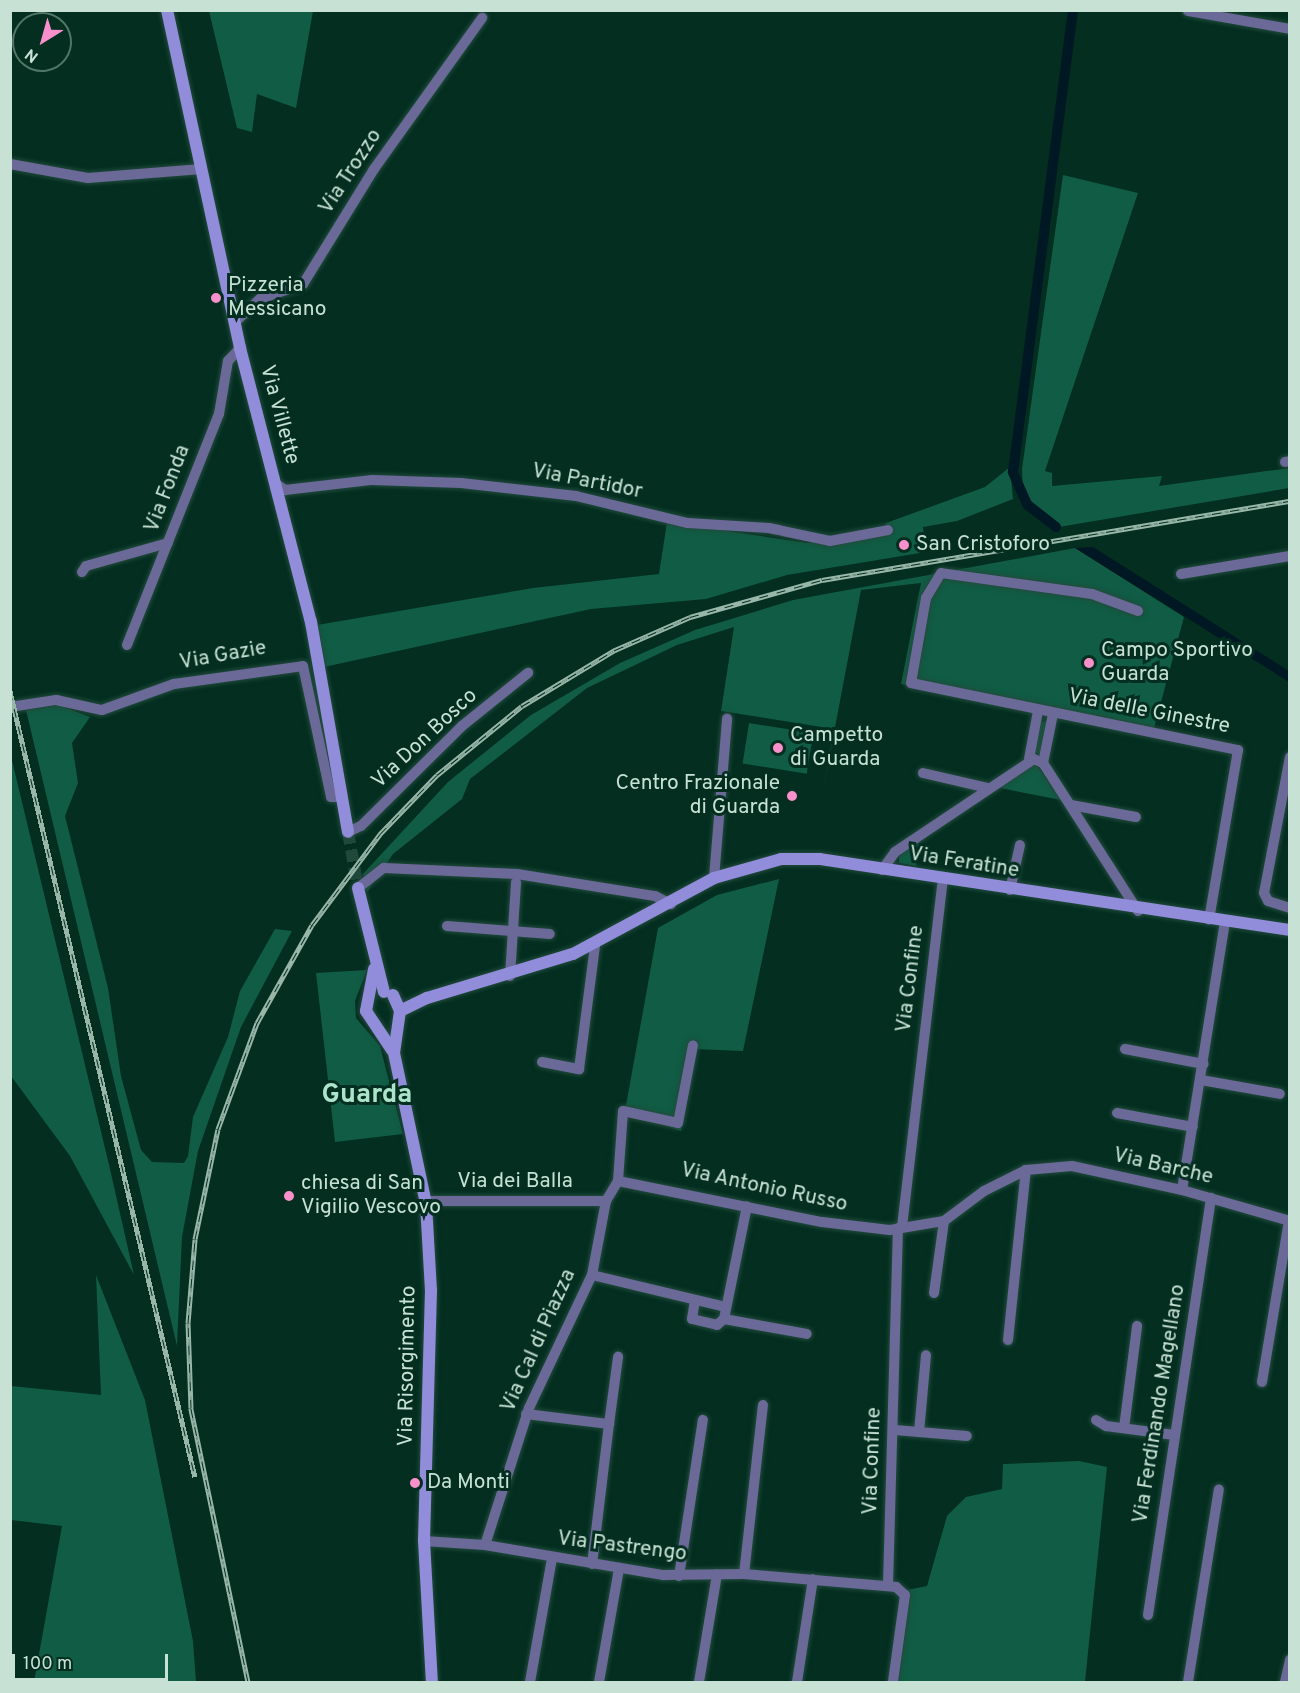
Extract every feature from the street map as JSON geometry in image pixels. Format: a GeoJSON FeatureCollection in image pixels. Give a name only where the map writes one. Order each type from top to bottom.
{"type":"FeatureCollection","features":[{"type":"Feature","properties":{"kind":"street","name":"Via Villette"},"geometry":{"type":"LineString","coordinates":[[167,10],[240,348],[278,485],[311,622],[316,664],[348,832]]}},
{"type":"Feature","properties":{"kind":"street"},"geometry":{"type":"LineString","coordinates":[[1188,11],[1290,29]]}},
{"type":"Feature","properties":{"kind":"street","name":"Via Trozzo"},"geometry":{"type":"LineString","coordinates":[[235,322],[260,298],[303,284],[374,169],[482,18]]}},
{"type":"Feature","properties":{"kind":"street"},"geometry":{"type":"LineString","coordinates":[[10,164],[88,178],[202,169]]}},
{"type":"Feature","properties":{"kind":"street","name":"Via Fonda"},"geometry":{"type":"LineString","coordinates":[[128,645],[219,414],[228,361],[240,348]]}},
{"type":"Feature","properties":{"kind":"street","name":"Via Partidor"},"geometry":{"type":"LineString","coordinates":[[278,485],[285,490],[372,480],[461,483],[576,496],[688,523],[769,528],[830,541],[888,530]]}},
{"type":"Feature","properties":{"kind":"street"},"geometry":{"type":"LineString","coordinates":[[82,572],[86,566],[168,543]]}},
{"type":"Feature","properties":{"kind":"street"},"geometry":{"type":"LineString","coordinates":[[1181,574],[1290,556]]}},
{"type":"Feature","properties":{"kind":"street","name":"Via delle Ginestre"},"geometry":{"type":"LineString","coordinates":[[1138,611],[1092,594],[958,574],[936,577],[926,598],[911,683],[1038,711],[1238,750],[1209,920]]}},
{"type":"Feature","properties":{"kind":"street","name":"Via Gazie"},"geometry":{"type":"LineString","coordinates":[[10,707],[56,700],[102,710],[174,684],[303,666],[331,797],[341,797]]}},
{"type":"Feature","properties":{"kind":"street","name":"Via Don Bosco"},"geometry":{"type":"LineString","coordinates":[[348,832],[361,826],[462,726],[528,673]]}},
{"type":"Feature","properties":{"kind":"street","name":"Via delle Ginestre"},"geometry":{"type":"LineString","coordinates":[[1029,759],[1038,711]]}},
{"type":"Feature","properties":{"kind":"street","name":"Via delle Ginestre"},"geometry":{"type":"LineString","coordinates":[[1043,763],[1053,714]]}},
{"type":"Feature","properties":{"kind":"street"},"geometry":{"type":"LineString","coordinates":[[714,878],[727,719]]}},
{"type":"Feature","properties":{"kind":"street"},"geometry":{"type":"LineString","coordinates":[[1290,757],[1264,893],[1268,901],[1290,908]]}},
{"type":"Feature","properties":{"kind":"street"},"geometry":{"type":"LineString","coordinates":[[882,870],[895,852],[1029,759],[1043,763],[1138,911]]}},
{"type":"Feature","properties":{"kind":"street"},"geometry":{"type":"LineString","coordinates":[[923,773],[988,788]]}},
{"type":"Feature","properties":{"kind":"street"},"geometry":{"type":"LineString","coordinates":[[1071,805],[1136,817]]}},
{"type":"Feature","properties":{"kind":"street"},"geometry":{"type":"LineString","coordinates":[[1010,890],[1020,845]]}},
{"type":"Feature","properties":{"kind":"street","name":"Via Feratine"},"geometry":{"type":"LineString","coordinates":[[398,1015],[427,998],[510,976],[595,945],[714,878],[792,858],[943,879],[1138,911],[1290,930]]}},
{"type":"Feature","properties":{"kind":"street"},"geometry":{"type":"LineString","coordinates":[[358,888],[384,868],[517,874],[655,896],[670,904]]}},
{"type":"Feature","properties":{"kind":"street","name":"Via Confine"},"geometry":{"type":"LineString","coordinates":[[888,1586],[900,1227],[943,879]]}},
{"type":"Feature","properties":{"kind":"street"},"geometry":{"type":"LineString","coordinates":[[510,976],[516,882]]}},
{"type":"Feature","properties":{"kind":"street","name":"Via Risorgimento"},"geometry":{"type":"LineString","coordinates":[[358,888],[374,965],[398,1015],[394,1053],[425,1201],[431,1290],[424,1541],[432,1683]]}},
{"type":"Feature","properties":{"kind":"street"},"geometry":{"type":"LineString","coordinates":[[1182,1190],[1225,922]]}},
{"type":"Feature","properties":{"kind":"street"},"geometry":{"type":"LineString","coordinates":[[447,926],[550,934]]}},
{"type":"Feature","properties":{"kind":"street"},"geometry":{"type":"LineString","coordinates":[[542,1062],[579,1069],[595,945]]}},
{"type":"Feature","properties":{"kind":"street","name":"Via Risorgimento"},"geometry":{"type":"LineString","coordinates":[[374,965],[366,1011],[394,1053]]}},
{"type":"Feature","properties":{"kind":"street"},"geometry":{"type":"LineString","coordinates":[[368,1000],[389,993]]}},
{"type":"Feature","properties":{"kind":"street","name":"Via Feratine"},"geometry":{"type":"LineString","coordinates":[[389,993],[427,998]]}},
{"type":"Feature","properties":{"kind":"street"},"geometry":{"type":"LineString","coordinates":[[373,1023],[386,1026],[398,1015]]}},
{"type":"Feature","properties":{"kind":"street","name":"Via Cal di Piazza"},"geometry":{"type":"LineString","coordinates":[[485,1545],[526,1414],[592,1275],[606,1201],[618,1181],[623,1111],[678,1123],[693,1045]]}},
{"type":"Feature","properties":{"kind":"street"},"geometry":{"type":"LineString","coordinates":[[1125,1050],[1204,1064]]}},
{"type":"Feature","properties":{"kind":"street"},"geometry":{"type":"LineString","coordinates":[[1201,1080],[1280,1094]]}},
{"type":"Feature","properties":{"kind":"street"},"geometry":{"type":"LineString","coordinates":[[1117,1113],[1193,1127]]}},
{"type":"Feature","properties":{"kind":"street","name":"Via Barche"},"geometry":{"type":"LineString","coordinates":[[900,1227],[944,1221],[984,1191],[1026,1170],[1072,1166],[1182,1190],[1289,1221]]}},
{"type":"Feature","properties":{"kind":"street"},"geometry":{"type":"LineString","coordinates":[[1008,1340],[1026,1170]]}},
{"type":"Feature","properties":{"kind":"street","name":"Via Antonio Russo"},"geometry":{"type":"LineString","coordinates":[[618,1181],[862,1228],[900,1227]]}},
{"type":"Feature","properties":{"kind":"street","name":"Via Ferdinando Magellano"},"geometry":{"type":"LineString","coordinates":[[1148,1615],[1211,1198]]}},
{"type":"Feature","properties":{"kind":"street","name":"Via dei Balla"},"geometry":{"type":"LineString","coordinates":[[425,1201],[606,1201]]}},
{"type":"Feature","properties":{"kind":"street"},"geometry":{"type":"LineString","coordinates":[[695,1300],[692,1319],[717,1325],[724,1320],[747,1206]]}},
{"type":"Feature","properties":{"kind":"street"},"geometry":{"type":"LineString","coordinates":[[934,1293],[944,1221]]}},
{"type":"Feature","properties":{"kind":"street"},"geometry":{"type":"LineString","coordinates":[[1262,1382],[1289,1221]]}},
{"type":"Feature","properties":{"kind":"street"},"geometry":{"type":"LineString","coordinates":[[592,1275],[726,1306]]}},
{"type":"Feature","properties":{"kind":"street"},"geometry":{"type":"LineString","coordinates":[[724,1320],[741,1327],[807,1334]]}},
{"type":"Feature","properties":{"kind":"street"},"geometry":{"type":"LineString","coordinates":[[1124,1428],[1137,1326]]}},
{"type":"Feature","properties":{"kind":"street"},"geometry":{"type":"LineString","coordinates":[[919,1432],[926,1355]]}},
{"type":"Feature","properties":{"kind":"street"},"geometry":{"type":"LineString","coordinates":[[592,1564],[618,1357]]}},
{"type":"Feature","properties":{"kind":"street"},"geometry":{"type":"LineString","coordinates":[[744,1575],[762,1405]]}},
{"type":"Feature","properties":{"kind":"street"},"geometry":{"type":"LineString","coordinates":[[526,1414],[609,1424]]}},
{"type":"Feature","properties":{"kind":"street"},"geometry":{"type":"LineString","coordinates":[[679,1576],[703,1420]]}},
{"type":"Feature","properties":{"kind":"street"},"geometry":{"type":"LineString","coordinates":[[1096,1420],[1124,1428],[1174,1435]]}},
{"type":"Feature","properties":{"kind":"street"},"geometry":{"type":"LineString","coordinates":[[895,1430],[967,1436]]}},
{"type":"Feature","properties":{"kind":"street"},"geometry":{"type":"LineString","coordinates":[[1188,1683],[1219,1489]]}},
{"type":"Feature","properties":{"kind":"street","name":"Via Pastrengo"},"geometry":{"type":"LineString","coordinates":[[424,1541],[485,1545],[552,1558],[679,1576],[744,1575],[888,1586]]}},
{"type":"Feature","properties":{"kind":"street"},"geometry":{"type":"LineString","coordinates":[[530,1683],[552,1558]]}},
{"type":"Feature","properties":{"kind":"street"},"geometry":{"type":"LineString","coordinates":[[599,1683],[619,1568]]}},
{"type":"Feature","properties":{"kind":"street"},"geometry":{"type":"LineString","coordinates":[[699,1683],[717,1574]]}},
{"type":"Feature","properties":{"kind":"street"},"geometry":{"type":"LineString","coordinates":[[797,1683],[813,1579]]}},
{"type":"Feature","properties":{"kind":"street"},"geometry":{"type":"LineString","coordinates":[[888,1586],[905,1595],[893,1683]]}},
{"type":"Feature","properties":{"kind":"street"},"geometry":{"type":"LineString","coordinates":[[1285,1683],[1290,1660]]}},
{"type":"Feature","properties":{"kind":"green space"},"geometry":{"type":"Polygon","coordinates":[[[209,11],[313,11],[296,108],[257,94],[252,132],[237,128],[209,11]]]}},
{"type":"Feature","properties":{"kind":"green space"},"geometry":{"type":"Polygon","coordinates":[[[1063,175],[1138,193],[1045,471],[1052,473],[1052,486],[1162,476],[1159,486],[1289,468],[1289,488],[1059,527],[1031,504],[1023,492],[1022,469],[1063,175]]]}},
{"type":"Feature","properties":{"kind":"green space"},"geometry":{"type":"Polygon","coordinates":[[[1010,467],[1013,499],[957,521],[923,527],[926,552],[787,575],[706,599],[591,609],[324,667],[317,625],[533,588],[659,574],[667,522],[807,543],[884,529],[886,523],[985,487],[1010,467]]]}},
{"type":"Feature","properties":{"kind":"green space"},"geometry":{"type":"Polygon","coordinates":[[[1075,548],[1184,617],[1154,728],[901,684],[921,583],[861,590],[823,791],[834,729],[721,711],[734,627],[677,645],[587,688],[470,779],[462,799],[393,854],[367,892],[363,874],[448,782],[531,715],[620,663],[695,630],[793,600],[1075,548]]]}},
{"type":"Feature","properties":{"kind":"green space"},"geometry":{"type":"Polygon","coordinates":[[[59,705],[90,717],[72,743],[78,783],[65,816],[108,988],[121,1076],[141,1150],[152,1162],[184,1163],[188,1156],[193,1117],[228,1037],[240,991],[275,929],[292,931],[241,1027],[198,1151],[182,1237],[177,1346],[26,710],[59,705]]]}},
{"type":"Feature","properties":{"kind":"green space"},"geometry":{"type":"Polygon","coordinates":[[[1040,721],[1049,723],[1042,754],[1033,752],[1040,721]]]}},
{"type":"Feature","properties":{"kind":"green space","name":"Campetto di Guarda"},"geometry":{"type":"Polygon","coordinates":[[[749,723],[813,733],[807,774],[743,763],[749,723]]]}},
{"type":"Feature","properties":{"kind":"green space"},"geometry":{"type":"Polygon","coordinates":[[[10,752],[134,1275],[70,1156],[11,1076],[10,752]]]}},
{"type":"Feature","properties":{"kind":"green space"},"geometry":{"type":"Polygon","coordinates":[[[1032,764],[1038,767],[1061,800],[995,787],[1032,764]]]}},
{"type":"Feature","properties":{"kind":"green space"},"geometry":{"type":"Polygon","coordinates":[[[922,838],[916,866],[899,863],[899,856],[922,838]]]}},
{"type":"Feature","properties":{"kind":"green space"},"geometry":{"type":"Polygon","coordinates":[[[779,879],[743,1051],[695,1049],[681,1131],[625,1111],[658,928],[717,895],[779,879]]]}},
{"type":"Feature","properties":{"kind":"green space"},"geometry":{"type":"Polygon","coordinates":[[[367,970],[355,1001],[356,1018],[380,1046],[403,1134],[335,1142],[316,973],[367,970]]]}},
{"type":"Feature","properties":{"kind":"green space"},"geometry":{"type":"Polygon","coordinates":[[[96,1275],[145,1400],[193,1641],[196,1682],[34,1682],[62,1526],[11,1520],[11,1386],[101,1395],[96,1275]]]}},
{"type":"Feature","properties":{"kind":"green space"},"geometry":{"type":"Polygon","coordinates":[[[1079,1461],[1107,1467],[1085,1682],[892,1682],[907,1590],[927,1586],[947,1516],[966,1497],[1002,1489],[1003,1464],[1079,1461]]]}},
{"type":"Feature","properties":{"kind":"water"},"geometry":{"type":"Polygon","coordinates":[[[1093,547],[1289,671],[1289,682],[1075,548],[1093,547]]]}},
{"type":"Feature","properties":{"kind":"waterway"},"geometry":{"type":"LineString","coordinates":[[1056,527],[1027,504],[1013,472],[1073,10]]}},
{"type":"Feature","properties":{"kind":"tunnel"},"geometry":{"type":"LineString","coordinates":[[348,832],[358,888]]}},
{"type":"Feature","properties":{"kind":"railway"},"geometry":{"type":"LineString","coordinates":[[248,1682],[191,1408],[188,1323],[195,1239],[218,1129],[257,1023],[312,925],[380,834],[437,775],[522,706],[615,650],[690,617],[822,580],[1290,501]]}},
{"type":"Feature","properties":{"kind":"railway"},"geometry":{"type":"LineString","coordinates":[[10,691],[195,1477]]}},
{"type":"Feature","properties":{"kind":"place","name":"Pizzeria Messicano"},"geometry":{"type":"Point","coordinates":[216,298]}},
{"type":"Feature","properties":{"kind":"place","name":"San Cristoforo"},"geometry":{"type":"Point","coordinates":[904,545]}},
{"type":"Feature","properties":{"kind":"place","name":"Campo Sportivo Guarda"},"geometry":{"type":"Point","coordinates":[1089,663]}},
{"type":"Feature","properties":{"kind":"place","name":"Campetto di Guarda"},"geometry":{"type":"Point","coordinates":[778,748]}},
{"type":"Feature","properties":{"kind":"place","name":"Centro Frazionale di Guarda"},"geometry":{"type":"Point","coordinates":[792,796]}},
{"type":"Feature","properties":{"kind":"place","name":"chiesa di San Vigilio Vescovo"},"geometry":{"type":"Point","coordinates":[289,1196]}},
{"type":"Feature","properties":{"kind":"place","name":"Da Monti"},"geometry":{"type":"Point","coordinates":[415,1483]}},
{"type":"Feature","properties":{"kind":"district","name":"Guarda"},"geometry":{"type":"Point","coordinates":[367,1096]}}]}
